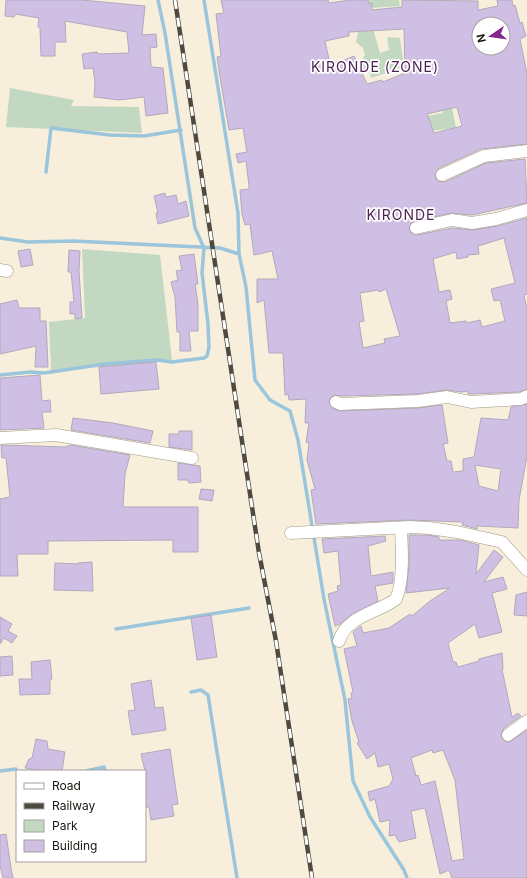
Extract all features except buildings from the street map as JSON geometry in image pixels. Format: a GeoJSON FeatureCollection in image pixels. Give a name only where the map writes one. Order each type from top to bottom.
{"type":"FeatureCollection","features":[{"type":"Feature","properties":{"kind":"street"},"geometry":{"type":"LineString","coordinates":[[442,175],[484,156],[527,151]]}},
{"type":"Feature","properties":{"kind":"street"},"geometry":{"type":"LineString","coordinates":[[416,228],[452,220],[472,223],[496,219],[527,210]]}},
{"type":"Feature","properties":{"kind":"street"},"geometry":{"type":"LineString","coordinates":[[336,402],[340,404],[367,404],[447,397],[478,402],[521,398],[527,396]]}},
{"type":"Feature","properties":{"kind":"street"},"geometry":{"type":"LineString","coordinates":[[0,438],[56,435],[192,458]]}},
{"type":"Feature","properties":{"kind":"street"},"geometry":{"type":"LineString","coordinates":[[291,533],[424,527],[441,529],[502,542],[527,570]]}},
{"type":"Feature","properties":{"kind":"street"},"geometry":{"type":"LineString","coordinates":[[339,641],[342,632],[351,623],[396,599],[400,582],[402,548],[401,528]]}},
{"type":"Feature","properties":{"kind":"street"},"geometry":{"type":"LineString","coordinates":[[508,735],[527,721]]}},
{"type":"Feature","properties":{"kind":"green space"},"geometry":{"type":"Polygon","coordinates":[[[368,0],[399,0],[400,6],[371,8],[368,0]]]}},
{"type":"Feature","properties":{"kind":"green space"},"geometry":{"type":"Polygon","coordinates":[[[371,22],[380,53],[389,50],[387,37],[400,38],[404,67],[371,78],[369,70],[361,70],[362,59],[365,55],[363,48],[356,42],[360,25],[371,22]]]}},
{"type":"Feature","properties":{"kind":"green space"},"geometry":{"type":"Polygon","coordinates":[[[10,88],[74,100],[71,106],[139,107],[142,133],[6,127],[10,88]]]}},
{"type":"Feature","properties":{"kind":"green space"},"geometry":{"type":"Polygon","coordinates":[[[451,103],[456,128],[429,131],[427,116],[443,113],[441,104],[451,103]]]}},
{"type":"Feature","properties":{"kind":"green space"},"geometry":{"type":"Polygon","coordinates":[[[82,249],[160,255],[172,360],[51,371],[49,322],[85,318],[82,249]]]}},
{"type":"Feature","properties":{"kind":"waterway"},"geometry":{"type":"LineString","coordinates":[[0,375],[30,372],[44,373],[105,364],[157,360],[172,362],[204,358],[207,356],[209,347],[208,324],[202,273],[204,248],[195,228],[165,33],[158,0]]}},
{"type":"Feature","properties":{"kind":"waterway"},"geometry":{"type":"LineString","coordinates":[[204,0],[238,213],[239,254],[246,287],[255,380],[270,400],[290,411],[298,440],[324,599],[345,700],[353,781],[370,817],[404,870],[407,878]]}},
{"type":"Feature","properties":{"kind":"waterway"},"geometry":{"type":"LineString","coordinates":[[46,172],[51,128],[110,135],[144,136],[181,130]]}},
{"type":"Feature","properties":{"kind":"waterway"},"geometry":{"type":"LineString","coordinates":[[0,238],[28,242],[73,241],[220,248],[239,254]]}},
{"type":"Feature","properties":{"kind":"waterway"},"geometry":{"type":"LineString","coordinates":[[116,629],[249,608]]}},
{"type":"Feature","properties":{"kind":"waterway"},"geometry":{"type":"LineString","coordinates":[[191,692],[201,690],[208,695],[237,878]]}},
{"type":"Feature","properties":{"kind":"waterway"},"geometry":{"type":"LineString","coordinates":[[90,770],[104,767],[105,770]]}},
{"type":"Feature","properties":{"kind":"waterway"},"geometry":{"type":"LineString","coordinates":[[0,771],[16,769]]}},
{"type":"Feature","properties":{"kind":"railway"},"geometry":{"type":"LineString","coordinates":[[175,0],[259,553],[276,641],[312,878]]}},
{"type":"Feature","properties":{"kind":"district","name":"KIRONDE (ZONE)"},"geometry":{"type":"Point","coordinates":[375,66]}},
{"type":"Feature","properties":{"kind":"district","name":"KIRONDE"},"geometry":{"type":"Point","coordinates":[401,214]}}]}
